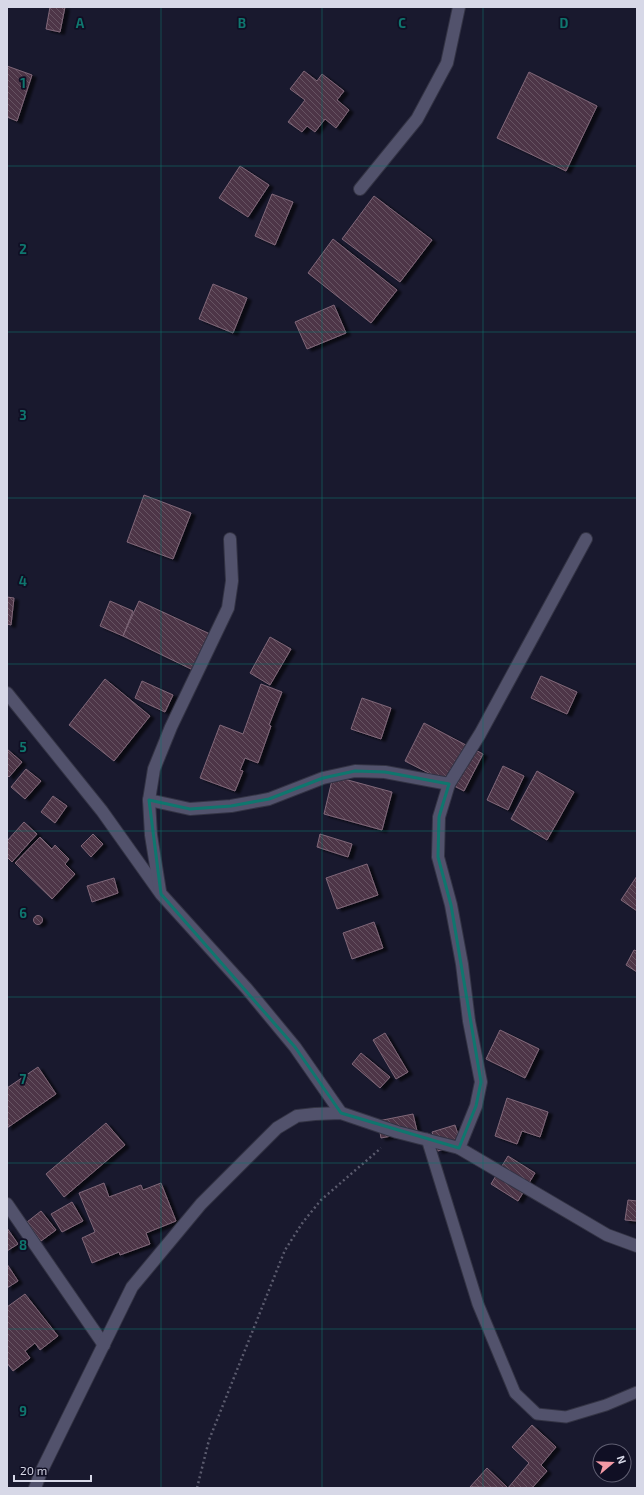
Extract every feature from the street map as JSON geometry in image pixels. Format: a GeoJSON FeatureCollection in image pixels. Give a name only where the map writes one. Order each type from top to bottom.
{"type":"FeatureCollection","features":[{"type":"Feature","properties":{"kind":"street"},"geometry":{"type":"LineString","coordinates":[[360,189],[417,119],[446,63],[459,7]]}},
{"type":"Feature","properties":{"kind":"street"},"geometry":{"type":"LineString","coordinates":[[161,894],[151,835],[149,800],[154,769],[171,727],[228,608],[232,581],[230,539]]}},
{"type":"Feature","properties":{"kind":"street"},"geometry":{"type":"LineString","coordinates":[[459,1148],[476,1106],[480,1082],[469,1021],[462,964],[451,905],[438,857],[439,817],[449,784],[480,734],[586,539]]}},
{"type":"Feature","properties":{"kind":"street"},"geometry":{"type":"LineString","coordinates":[[7,692],[102,811],[161,894],[247,989],[295,1047],[341,1113]]}},
{"type":"Feature","properties":{"kind":"street"},"geometry":{"type":"LineString","coordinates":[[149,800],[190,809],[231,806],[269,799],[323,778],[355,771],[385,772],[449,784]]}},
{"type":"Feature","properties":{"kind":"street"},"geometry":{"type":"LineString","coordinates":[[35,1488],[41,1472],[132,1287],[201,1204],[243,1160],[277,1128],[297,1116],[341,1113],[397,1132],[459,1148],[607,1235],[637,1246]]}},
{"type":"Feature","properties":{"kind":"street"},"geometry":{"type":"LineString","coordinates":[[7,1204],[104,1345]]}},
{"type":"Feature","properties":{"kind":"lane"},"geometry":{"type":"LineString","coordinates":[[427,1139],[478,1304],[515,1393],[537,1414],[566,1418],[606,1405],[637,1392]]}},
{"type":"Feature","properties":{"kind":"path"},"geometry":{"type":"LineString","coordinates":[[197,1488],[209,1440],[285,1250],[304,1222],[322,1200],[397,1132]]}},
{"type":"Feature","properties":{"kind":"highlighted area"},"geometry":{"type":"Polygon","coordinates":[[[355,771],[385,772],[449,784],[439,817],[438,857],[451,905],[481,1082],[476,1106],[459,1148],[341,1113],[295,1047],[161,894],[149,800],[190,809],[231,806],[269,799],[323,778],[355,771]]]}},
{"type":"Feature","properties":{"kind":"building"},"geometry":{"type":"Polygon","coordinates":[[[50,7],[65,7],[60,32],[46,29],[50,7]]]}},
{"type":"Feature","properties":{"kind":"building"},"geometry":{"type":"Polygon","coordinates":[[[7,66],[32,75],[17,121],[7,117],[7,66]]]}},
{"type":"Feature","properties":{"kind":"building"},"geometry":{"type":"Polygon","coordinates":[[[304,71],[317,81],[322,74],[344,91],[337,100],[349,110],[336,128],[325,119],[315,132],[307,126],[302,132],[288,122],[305,100],[290,89],[304,71]]]}},
{"type":"Feature","properties":{"kind":"building"},"geometry":{"type":"Polygon","coordinates":[[[529,72],[597,106],[566,171],[497,138],[529,72]]]}},
{"type":"Feature","properties":{"kind":"building"},"geometry":{"type":"Polygon","coordinates":[[[240,166],[269,185],[248,217],[219,198],[240,166]]]}},
{"type":"Feature","properties":{"kind":"building"},"geometry":{"type":"Polygon","coordinates":[[[272,194],[293,202],[275,245],[255,236],[272,194]]]}},
{"type":"Feature","properties":{"kind":"building"},"geometry":{"type":"Polygon","coordinates":[[[374,196],[432,240],[400,282],[342,239],[374,196]]]}},
{"type":"Feature","properties":{"kind":"building"},"geometry":{"type":"Polygon","coordinates":[[[333,239],[397,290],[371,323],[308,273],[333,239]]]}},
{"type":"Feature","properties":{"kind":"building"},"geometry":{"type":"Polygon","coordinates":[[[213,284],[247,298],[233,333],[199,319],[213,284]]]}},
{"type":"Feature","properties":{"kind":"building"},"geometry":{"type":"Polygon","coordinates":[[[334,305],[346,333],[307,349],[295,322],[334,305]]]}},
{"type":"Feature","properties":{"kind":"building"},"geometry":{"type":"Polygon","coordinates":[[[144,495],[191,513],[173,559],[127,542],[144,495]]]}},
{"type":"Feature","properties":{"kind":"building"},"geometry":{"type":"Polygon","coordinates":[[[7,597],[14,598],[11,625],[7,624],[7,597]]]}},
{"type":"Feature","properties":{"kind":"building"},"geometry":{"type":"Polygon","coordinates":[[[110,601],[133,611],[123,636],[100,626],[110,601]]]}},
{"type":"Feature","properties":{"kind":"building"},"geometry":{"type":"Polygon","coordinates":[[[139,601],[210,634],[193,670],[123,636],[139,601]]]}},
{"type":"Feature","properties":{"kind":"building"},"geometry":{"type":"Polygon","coordinates":[[[270,637],[291,649],[270,685],[250,673],[270,637]]]}},
{"type":"Feature","properties":{"kind":"building"},"geometry":{"type":"Polygon","coordinates":[[[541,676],[577,692],[567,714],[531,698],[541,676]]]}},
{"type":"Feature","properties":{"kind":"building"},"geometry":{"type":"Polygon","coordinates":[[[105,679],[150,716],[114,761],[69,725],[105,679]]]}},
{"type":"Feature","properties":{"kind":"building"},"geometry":{"type":"Polygon","coordinates":[[[142,681],[173,695],[165,712],[135,698],[142,681]]]}},
{"type":"Feature","properties":{"kind":"building"},"geometry":{"type":"Polygon","coordinates":[[[261,684],[282,692],[269,725],[271,726],[258,763],[245,758],[240,770],[243,771],[235,791],[200,778],[220,725],[243,734],[261,684]]]}},
{"type":"Feature","properties":{"kind":"building"},"geometry":{"type":"Polygon","coordinates":[[[362,698],[391,708],[381,739],[351,729],[362,698]]]}},
{"type":"Feature","properties":{"kind":"building"},"geometry":{"type":"Polygon","coordinates":[[[424,723],[483,754],[464,791],[405,761],[424,723]]]}},
{"type":"Feature","properties":{"kind":"building"},"geometry":{"type":"Polygon","coordinates":[[[7,749],[22,762],[9,777],[7,775],[7,749]]]}},
{"type":"Feature","properties":{"kind":"building"},"geometry":{"type":"Polygon","coordinates":[[[503,766],[524,776],[508,810],[487,800],[503,766]]]}},
{"type":"Feature","properties":{"kind":"building"},"geometry":{"type":"Polygon","coordinates":[[[26,769],[41,781],[25,799],[11,787],[26,769]]]}},
{"type":"Feature","properties":{"kind":"building"},"geometry":{"type":"Polygon","coordinates":[[[537,771],[574,792],[547,840],[511,819],[537,771]]]}},
{"type":"Feature","properties":{"kind":"building"},"geometry":{"type":"Polygon","coordinates":[[[333,776],[392,792],[382,830],[324,814],[333,776]]]}},
{"type":"Feature","properties":{"kind":"building"},"geometry":{"type":"Polygon","coordinates":[[[53,796],[67,806],[55,823],[41,812],[53,796]]]}},
{"type":"Feature","properties":{"kind":"building"},"geometry":{"type":"Polygon","coordinates":[[[24,822],[37,834],[12,862],[7,857],[7,841],[24,822]]]}},
{"type":"Feature","properties":{"kind":"building"},"geometry":{"type":"Polygon","coordinates":[[[93,834],[103,844],[91,857],[81,846],[93,834]]]}},
{"type":"Feature","properties":{"kind":"building"},"geometry":{"type":"Polygon","coordinates":[[[320,834],[352,844],[348,857],[317,847],[320,834]]]}},
{"type":"Feature","properties":{"kind":"building"},"geometry":{"type":"Polygon","coordinates":[[[40,837],[52,849],[55,845],[69,859],[65,864],[75,874],[52,899],[15,863],[40,837]]]}},
{"type":"Feature","properties":{"kind":"building"},"geometry":{"type":"Polygon","coordinates":[[[367,864],[378,895],[337,909],[326,878],[367,864]]]}},
{"type":"Feature","properties":{"kind":"building"},"geometry":{"type":"Polygon","coordinates":[[[637,876],[637,911],[621,900],[637,876]]]}},
{"type":"Feature","properties":{"kind":"building"},"geometry":{"type":"Polygon","coordinates":[[[114,878],[118,893],[92,902],[87,886],[114,878]]]}},
{"type":"Feature","properties":{"kind":"building"},"geometry":{"type":"Polygon","coordinates":[[[38,915],[43,920],[38,925],[33,920],[38,915]]]}},
{"type":"Feature","properties":{"kind":"building"},"geometry":{"type":"Polygon","coordinates":[[[374,922],[383,948],[352,959],[343,933],[374,922]]]}},
{"type":"Feature","properties":{"kind":"building"},"geometry":{"type":"Polygon","coordinates":[[[634,950],[637,951],[637,972],[626,965],[634,950]]]}},
{"type":"Feature","properties":{"kind":"building"},"geometry":{"type":"Polygon","coordinates":[[[500,1030],[539,1049],[525,1078],[486,1059],[500,1030]]]}},
{"type":"Feature","properties":{"kind":"building"},"geometry":{"type":"Polygon","coordinates":[[[385,1033],[408,1072],[396,1079],[373,1040],[385,1033]]]}},
{"type":"Feature","properties":{"kind":"building"},"geometry":{"type":"Polygon","coordinates":[[[361,1053],[390,1077],[380,1088],[352,1064],[361,1053]]]}},
{"type":"Feature","properties":{"kind":"building"},"geometry":{"type":"Polygon","coordinates":[[[38,1067],[56,1094],[7,1128],[7,1088],[38,1067]]]}},
{"type":"Feature","properties":{"kind":"building"},"geometry":{"type":"Polygon","coordinates":[[[507,1098],[548,1112],[540,1137],[522,1131],[517,1144],[495,1136],[507,1098]]]}},
{"type":"Feature","properties":{"kind":"building"},"geometry":{"type":"Polygon","coordinates":[[[413,1114],[417,1131],[381,1138],[378,1121],[413,1114]]]}},
{"type":"Feature","properties":{"kind":"building"},"geometry":{"type":"Polygon","coordinates":[[[106,1123],[125,1145],[64,1197],[46,1174],[106,1123]]]}},
{"type":"Feature","properties":{"kind":"building"},"geometry":{"type":"Polygon","coordinates":[[[455,1125],[461,1144],[438,1151],[432,1132],[455,1125]]]}},
{"type":"Feature","properties":{"kind":"building"},"geometry":{"type":"Polygon","coordinates":[[[508,1156],[535,1173],[518,1201],[491,1184],[508,1156]]]}},
{"type":"Feature","properties":{"kind":"building"},"geometry":{"type":"Polygon","coordinates":[[[104,1183],[109,1197],[141,1185],[143,1190],[161,1183],[176,1221],[146,1233],[150,1244],[120,1255],[119,1252],[92,1263],[82,1238],[95,1232],[79,1193],[104,1183]]]}},
{"type":"Feature","properties":{"kind":"building"},"geometry":{"type":"Polygon","coordinates":[[[628,1200],[637,1201],[637,1221],[625,1220],[628,1200]]]}},
{"type":"Feature","properties":{"kind":"building"},"geometry":{"type":"Polygon","coordinates":[[[72,1202],[83,1221],[62,1232],[51,1214],[72,1202]]]}},
{"type":"Feature","properties":{"kind":"building"},"geometry":{"type":"Polygon","coordinates":[[[41,1211],[56,1230],[41,1241],[27,1222],[41,1211]]]}},
{"type":"Feature","properties":{"kind":"building"},"geometry":{"type":"Polygon","coordinates":[[[7,1228],[18,1244],[7,1251],[7,1228]]]}},
{"type":"Feature","properties":{"kind":"building"},"geometry":{"type":"Polygon","coordinates":[[[7,1264],[18,1281],[7,1288],[7,1264]]]}},
{"type":"Feature","properties":{"kind":"building"},"geometry":{"type":"Polygon","coordinates":[[[25,1294],[58,1336],[40,1350],[35,1343],[25,1351],[30,1358],[13,1371],[7,1363],[7,1307],[25,1294]]]}},
{"type":"Feature","properties":{"kind":"building"},"geometry":{"type":"Polygon","coordinates":[[[532,1425],[556,1447],[541,1465],[547,1471],[532,1488],[508,1488],[529,1463],[512,1447],[532,1425]]]}},
{"type":"Feature","properties":{"kind":"building"},"geometry":{"type":"Polygon","coordinates":[[[487,1468],[508,1488],[470,1487],[487,1468]]]}}]}
